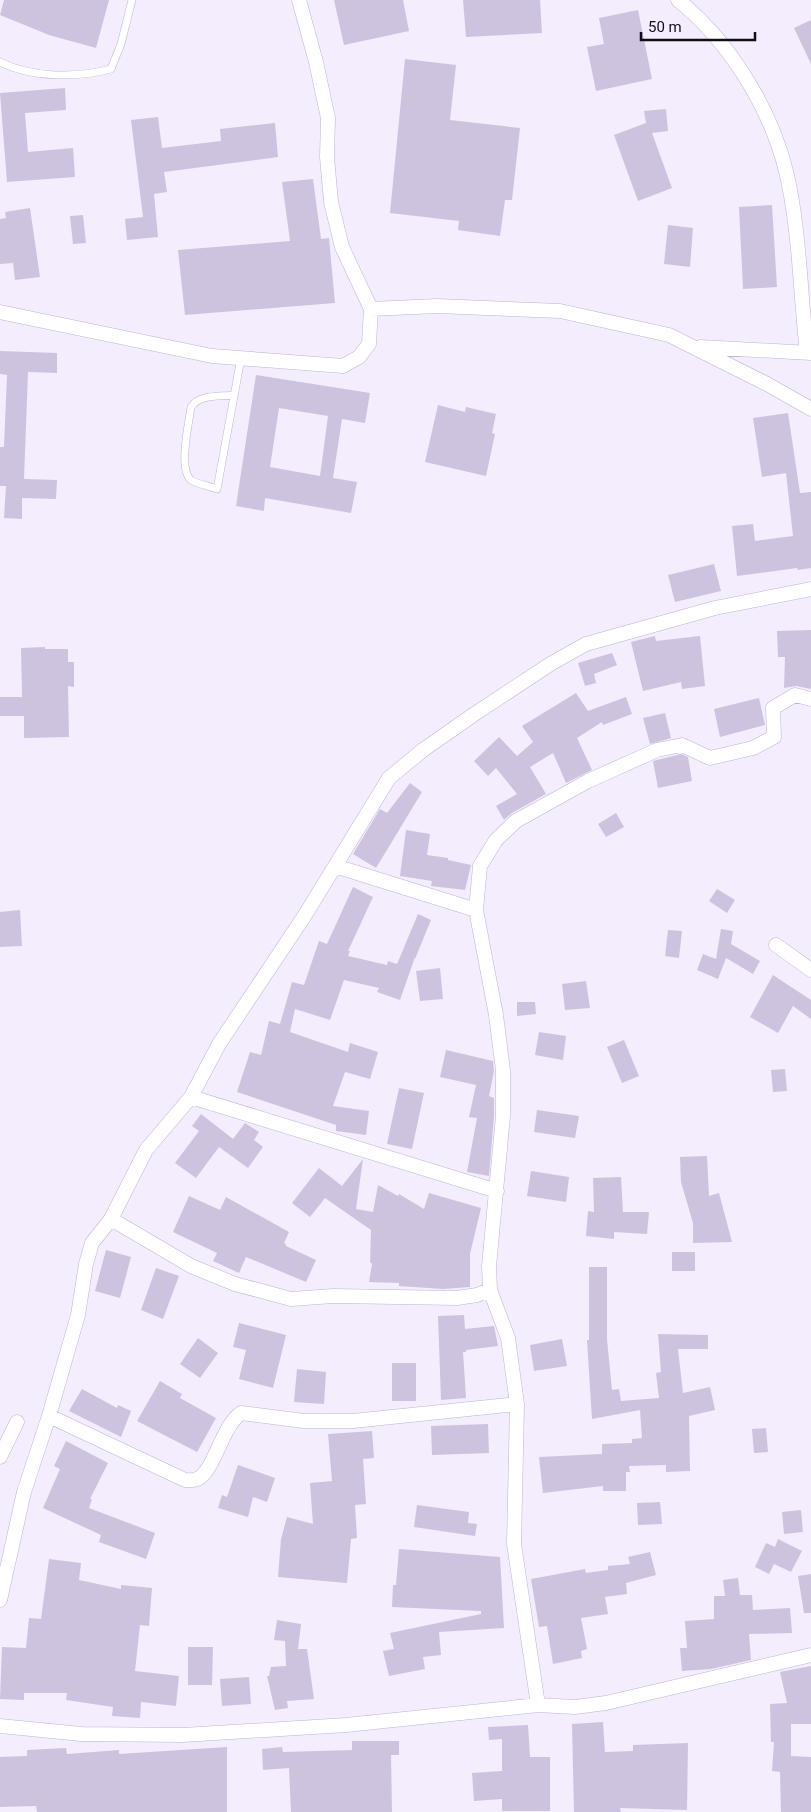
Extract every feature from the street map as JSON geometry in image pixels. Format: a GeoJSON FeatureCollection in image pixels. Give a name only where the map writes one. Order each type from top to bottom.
{"type":"FeatureCollection","features":[{"type":"Feature","properties":{"kind":"street"},"geometry":{"type":"LineString","coordinates":[[0,312],[212,356],[343,366],[359,357],[369,344],[371,309],[349,264],[331,202],[328,118],[316,62],[299,0]]}},
{"type":"Feature","properties":{"kind":"street"},"geometry":{"type":"LineString","coordinates":[[678,0],[691,10],[735,58],[767,118],[783,162],[792,208],[809,352],[695,347]]}},
{"type":"Feature","properties":{"kind":"street"},"geometry":{"type":"LineString","coordinates":[[371,309],[437,306],[560,311],[669,335],[811,409]]}},
{"type":"Feature","properties":{"kind":"street"},"geometry":{"type":"LineString","coordinates":[[0,1600],[24,1492],[49,1416],[78,1315],[92,1243],[111,1219],[146,1150],[191,1097],[219,1044],[335,866],[389,778],[423,750],[552,663],[586,644],[616,634],[751,600],[811,588]]}},
{"type":"Feature","properties":{"kind":"street"},"geometry":{"type":"LineString","coordinates":[[538,1704],[514,1544],[518,1404],[508,1338],[490,1290],[490,1252],[503,1116],[503,1070],[496,1015],[476,910],[480,866],[496,840],[516,821],[588,781],[657,750],[682,745],[710,758],[753,748],[774,737],[773,708],[795,695],[811,699]]}},
{"type":"Feature","properties":{"kind":"street"},"geometry":{"type":"LineString","coordinates":[[335,866],[476,910]]}},
{"type":"Feature","properties":{"kind":"street"},"geometry":{"type":"LineString","coordinates":[[776,945],[811,970]]}},
{"type":"Feature","properties":{"kind":"street"},"geometry":{"type":"LineString","coordinates":[[191,1097],[497,1191]]}},
{"type":"Feature","properties":{"kind":"street"},"geometry":{"type":"LineString","coordinates":[[111,1219],[191,1266],[236,1284],[291,1299],[333,1296],[457,1298],[476,1295],[490,1290]]}},
{"type":"Feature","properties":{"kind":"street"},"geometry":{"type":"LineString","coordinates":[[49,1416],[185,1480],[196,1480],[204,1474],[228,1427],[234,1418],[241,1413],[304,1421],[353,1421],[518,1404]]}},
{"type":"Feature","properties":{"kind":"street"},"geometry":{"type":"LineString","coordinates":[[0,1457],[18,1422]]}},
{"type":"Feature","properties":{"kind":"street"},"geometry":{"type":"LineString","coordinates":[[0,1726],[81,1734],[183,1735],[346,1725],[538,1704],[575,1706],[606,1703],[811,1655]]}},
{"type":"Feature","properties":{"kind":"lane"},"geometry":{"type":"LineString","coordinates":[[0,62],[34,73],[96,73],[111,69],[121,44],[132,0]]}},
{"type":"Feature","properties":{"kind":"lane"},"geometry":{"type":"LineString","coordinates":[[234,395],[203,398],[196,401],[191,407],[184,462],[186,473],[191,480],[217,489],[241,358]]}},
{"type":"Feature","properties":{"kind":"building"},"geometry":{"type":"Polygon","coordinates":[[[4,0],[109,0],[96,48],[49,35],[0,15],[4,0]]]}},
{"type":"Feature","properties":{"kind":"building"},"geometry":{"type":"Polygon","coordinates":[[[334,0],[403,0],[409,31],[344,45],[334,0]]]}},
{"type":"Feature","properties":{"kind":"building"},"geometry":{"type":"Polygon","coordinates":[[[463,0],[540,0],[542,33],[466,37],[463,0]]]}},
{"type":"Feature","properties":{"kind":"building"},"geometry":{"type":"Polygon","coordinates":[[[638,10],[652,79],[596,91],[587,47],[604,44],[599,18],[638,10]]]}},
{"type":"Feature","properties":{"kind":"building"},"geometry":{"type":"Polygon","coordinates":[[[811,20],[811,64],[794,28],[811,20]]]}},
{"type":"Feature","properties":{"kind":"building"},"geometry":{"type":"Polygon","coordinates":[[[405,59],[456,65],[450,120],[520,128],[512,200],[505,200],[500,236],[458,230],[459,221],[390,213],[405,59]]]}},
{"type":"Feature","properties":{"kind":"building"},"geometry":{"type":"Polygon","coordinates":[[[65,88],[66,110],[25,113],[28,152],[73,148],[75,177],[7,182],[0,93],[65,88]]]}},
{"type":"Feature","properties":{"kind":"building"},"geometry":{"type":"Polygon","coordinates":[[[666,109],[668,131],[652,133],[672,188],[638,201],[614,135],[646,123],[644,111],[666,109]]]}},
{"type":"Feature","properties":{"kind":"building"},"geometry":{"type":"Polygon","coordinates":[[[158,117],[162,148],[221,141],[220,129],[275,123],[278,157],[164,172],[167,192],[154,194],[158,237],[127,240],[125,219],[143,217],[131,120],[158,117]]]}},
{"type":"Feature","properties":{"kind":"building"},"geometry":{"type":"Polygon","coordinates":[[[313,179],[321,239],[329,238],[335,303],[185,315],[178,250],[290,241],[282,182],[313,179]]]}},
{"type":"Feature","properties":{"kind":"building"},"geometry":{"type":"Polygon","coordinates":[[[772,205],[777,287],[743,289],[739,207],[772,205]]]}},
{"type":"Feature","properties":{"kind":"building"},"geometry":{"type":"Polygon","coordinates":[[[30,208],[40,277],[15,280],[13,263],[0,264],[0,219],[6,218],[5,212],[30,208]]]}},
{"type":"Feature","properties":{"kind":"building"},"geometry":{"type":"Polygon","coordinates":[[[83,215],[86,243],[73,244],[70,216],[83,215]]]}},
{"type":"Feature","properties":{"kind":"building"},"geometry":{"type":"Polygon","coordinates":[[[668,225],[693,228],[690,267],[664,264],[668,225]]]}},
{"type":"Feature","properties":{"kind":"building"},"geometry":{"type":"Polygon","coordinates":[[[0,351],[57,353],[57,373],[28,372],[24,479],[57,480],[56,499],[22,498],[22,519],[4,518],[6,486],[0,486],[0,447],[4,447],[7,375],[0,374],[0,351]]]}},
{"type":"Feature","properties":{"kind":"building"},"geometry":{"type":"Polygon","coordinates":[[[256,375],[370,393],[365,423],[342,419],[333,478],[357,482],[351,513],[265,498],[264,511],[236,506],[256,375]],[[279,408],[270,467],[320,476],[328,416],[279,408]]]}},
{"type":"Feature","properties":{"kind":"building"},"geometry":{"type":"Polygon","coordinates":[[[438,405],[465,412],[466,407],[496,414],[492,433],[495,434],[486,476],[425,462],[438,405]]]}},
{"type":"Feature","properties":{"kind":"building"},"geometry":{"type":"Polygon","coordinates":[[[788,413],[800,493],[811,492],[811,568],[798,570],[797,568],[737,576],[732,526],[753,524],[755,541],[793,536],[786,473],[762,477],[753,418],[788,413]]]}},
{"type":"Feature","properties":{"kind":"building"},"geometry":{"type":"Polygon","coordinates":[[[714,564],[721,591],[675,602],[668,575],[714,564]]]}},
{"type":"Feature","properties":{"kind":"building"},"geometry":{"type":"Polygon","coordinates":[[[811,630],[811,689],[796,686],[784,688],[785,657],[778,657],[777,631],[811,630]]]}},
{"type":"Feature","properties":{"kind":"building"},"geometry":{"type":"Polygon","coordinates":[[[655,636],[656,641],[700,636],[705,686],[682,689],[681,682],[643,691],[631,642],[655,636]]]}},
{"type":"Feature","properties":{"kind":"building"},"geometry":{"type":"Polygon","coordinates":[[[45,647],[45,649],[68,649],[68,662],[74,662],[74,687],[68,686],[69,737],[24,738],[24,716],[0,716],[0,697],[22,697],[21,648],[45,647]]]}},
{"type":"Feature","properties":{"kind":"building"},"geometry":{"type":"Polygon","coordinates":[[[612,653],[617,665],[594,674],[596,683],[585,686],[578,663],[612,653]]]}},
{"type":"Feature","properties":{"kind":"building"},"geometry":{"type":"Polygon","coordinates":[[[576,693],[588,711],[626,697],[632,714],[603,725],[602,722],[577,738],[592,770],[566,783],[553,753],[530,767],[546,794],[512,813],[504,820],[496,806],[517,794],[496,768],[488,776],[474,761],[499,737],[517,756],[533,742],[522,726],[576,693]]]}},
{"type":"Feature","properties":{"kind":"building"},"geometry":{"type":"Polygon","coordinates":[[[759,698],[765,725],[720,737],[714,709],[759,698]]]}},
{"type":"Feature","properties":{"kind":"building"},"geometry":{"type":"Polygon","coordinates":[[[665,713],[671,738],[650,744],[643,718],[665,713]]]}},
{"type":"Feature","properties":{"kind":"building"},"geometry":{"type":"Polygon","coordinates":[[[681,754],[688,757],[692,781],[658,788],[653,761],[681,754]]]}},
{"type":"Feature","properties":{"kind":"building"},"geometry":{"type":"Polygon","coordinates":[[[410,783],[422,792],[376,868],[353,854],[380,809],[387,813],[410,783]]]}},
{"type":"Feature","properties":{"kind":"building"},"geometry":{"type":"Polygon","coordinates":[[[616,813],[624,827],[606,837],[598,824],[616,813]]]}},
{"type":"Feature","properties":{"kind":"building"},"geometry":{"type":"Polygon","coordinates":[[[406,830],[430,834],[427,855],[448,858],[448,860],[471,865],[465,890],[431,886],[432,881],[400,876],[406,830]]]}},
{"type":"Feature","properties":{"kind":"building"},"geometry":{"type":"Polygon","coordinates":[[[353,887],[373,897],[348,951],[350,951],[348,956],[387,965],[388,961],[397,964],[418,914],[431,920],[415,959],[415,957],[400,1000],[377,992],[379,988],[344,980],[330,1020],[295,1009],[290,1032],[348,1052],[350,1043],[378,1052],[370,1079],[345,1072],[333,1106],[369,1111],[366,1135],[336,1131],[336,1125],[237,1092],[250,1052],[261,1055],[269,1021],[280,1024],[292,982],[304,985],[319,941],[327,944],[353,887]]]}},
{"type":"Feature","properties":{"kind":"building"},"geometry":{"type":"Polygon","coordinates":[[[717,889],[735,900],[727,913],[709,901],[717,889]]]}},
{"type":"Feature","properties":{"kind":"building"},"geometry":{"type":"Polygon","coordinates":[[[20,910],[22,946],[0,947],[0,912],[20,910]]]}},
{"type":"Feature","properties":{"kind":"building"},"geometry":{"type":"Polygon","coordinates":[[[721,929],[733,931],[731,944],[760,961],[753,974],[726,958],[718,979],[697,970],[703,954],[716,959],[721,929]]]}},
{"type":"Feature","properties":{"kind":"building"},"geometry":{"type":"Polygon","coordinates":[[[668,930],[682,931],[679,958],[665,956],[668,930]]]}},
{"type":"Feature","properties":{"kind":"building"},"geometry":{"type":"Polygon","coordinates":[[[440,968],[443,999],[420,1001],[416,971],[440,968]]]}},
{"type":"Feature","properties":{"kind":"building"},"geometry":{"type":"Polygon","coordinates":[[[773,975],[811,1000],[811,1019],[793,1006],[778,1033],[750,1017],[773,975]]]}},
{"type":"Feature","properties":{"kind":"building"},"geometry":{"type":"Polygon","coordinates":[[[586,981],[590,1008],[565,1010],[562,984],[586,981]]]}},
{"type":"Feature","properties":{"kind":"building"},"geometry":{"type":"Polygon","coordinates":[[[517,1002],[535,1002],[536,1014],[517,1016],[517,1002]]]}},
{"type":"Feature","properties":{"kind":"building"},"geometry":{"type":"Polygon","coordinates":[[[539,1032],[566,1036],[563,1060],[535,1055],[539,1032]]]}},
{"type":"Feature","properties":{"kind":"building"},"geometry":{"type":"Polygon","coordinates":[[[624,1040],[639,1076],[622,1083],[607,1047],[624,1040]]]}},
{"type":"Feature","properties":{"kind":"building"},"geometry":{"type":"Polygon","coordinates":[[[446,1050],[493,1061],[494,1071],[489,1096],[494,1098],[494,1116],[489,1176],[467,1172],[477,1118],[469,1117],[476,1085],[440,1077],[446,1050]]]}},
{"type":"Feature","properties":{"kind":"building"},"geometry":{"type":"Polygon","coordinates":[[[785,1069],[787,1091],[773,1092],[771,1070],[785,1069]]]}},
{"type":"Feature","properties":{"kind":"building"},"geometry":{"type":"Polygon","coordinates":[[[399,1088],[424,1093],[412,1149],[387,1144],[399,1088]]]}},
{"type":"Feature","properties":{"kind":"building"},"geometry":{"type":"Polygon","coordinates":[[[537,1110],[579,1116],[575,1138],[534,1132],[537,1110]]]}},
{"type":"Feature","properties":{"kind":"building"},"geometry":{"type":"Polygon","coordinates":[[[201,1114],[233,1139],[245,1123],[259,1132],[254,1140],[263,1147],[248,1168],[219,1147],[196,1178],[175,1163],[199,1131],[192,1126],[201,1114]]]}},
{"type":"Feature","properties":{"kind":"building"},"geometry":{"type":"Polygon","coordinates":[[[707,1156],[709,1196],[719,1193],[732,1242],[693,1243],[693,1223],[681,1182],[680,1157],[707,1156]]]}},
{"type":"Feature","properties":{"kind":"building"},"geometry":{"type":"Polygon","coordinates":[[[363,1159],[356,1209],[373,1212],[378,1185],[398,1196],[399,1194],[424,1209],[429,1193],[481,1208],[470,1254],[470,1287],[443,1289],[399,1286],[399,1283],[369,1282],[372,1264],[370,1262],[371,1230],[325,1198],[310,1217],[292,1203],[319,1168],[342,1186],[363,1159]]]}},
{"type":"Feature","properties":{"kind":"building"},"geometry":{"type":"Polygon","coordinates":[[[531,1171],[569,1177],[566,1202],[527,1196],[531,1171]]]}},
{"type":"Feature","properties":{"kind":"building"},"geometry":{"type":"Polygon","coordinates":[[[621,1177],[623,1212],[649,1212],[647,1234],[614,1232],[614,1239],[586,1236],[588,1211],[594,1212],[593,1178],[621,1177]]]}},
{"type":"Feature","properties":{"kind":"building"},"geometry":{"type":"Polygon","coordinates":[[[189,1196],[220,1210],[226,1197],[289,1232],[284,1243],[286,1246],[316,1260],[306,1282],[246,1257],[239,1273],[213,1261],[217,1253],[173,1232],[189,1196]]]}},
{"type":"Feature","properties":{"kind":"building"},"geometry":{"type":"Polygon","coordinates":[[[106,1250],[131,1257],[120,1298],[95,1291],[106,1250]]]}},
{"type":"Feature","properties":{"kind":"building"},"geometry":{"type":"Polygon","coordinates":[[[672,1252],[695,1252],[695,1271],[672,1271],[672,1252]]]}},
{"type":"Feature","properties":{"kind":"building"},"geometry":{"type":"Polygon","coordinates":[[[589,1267],[607,1267],[607,1339],[612,1390],[619,1389],[621,1401],[659,1398],[656,1373],[661,1372],[658,1334],[708,1335],[708,1349],[678,1349],[683,1393],[710,1387],[715,1410],[689,1416],[690,1471],[666,1472],[666,1465],[629,1466],[630,1472],[626,1472],[626,1491],[603,1491],[603,1486],[543,1493],[539,1457],[602,1454],[602,1444],[632,1443],[632,1439],[642,1438],[640,1410],[592,1419],[587,1340],[589,1340],[589,1267]]]}},
{"type":"Feature","properties":{"kind":"building"},"geometry":{"type":"Polygon","coordinates":[[[156,1268],[179,1276],[163,1319],[141,1310],[156,1268]]]}},
{"type":"Feature","properties":{"kind":"building"},"geometry":{"type":"Polygon","coordinates":[[[464,1315],[465,1329],[494,1326],[498,1346],[463,1352],[466,1398],[441,1400],[438,1316],[464,1315]]]}},
{"type":"Feature","properties":{"kind":"building"},"geometry":{"type":"Polygon","coordinates":[[[239,1323],[286,1335],[273,1388],[239,1379],[246,1350],[233,1347],[239,1323]]]}},
{"type":"Feature","properties":{"kind":"building"},"geometry":{"type":"Polygon","coordinates":[[[198,1338],[218,1353],[200,1378],[180,1364],[198,1338]]]}},
{"type":"Feature","properties":{"kind":"building"},"geometry":{"type":"Polygon","coordinates":[[[562,1339],[567,1366],[534,1371],[530,1345],[562,1339]]]}},
{"type":"Feature","properties":{"kind":"building"},"geometry":{"type":"Polygon","coordinates":[[[392,1363],[416,1363],[416,1401],[392,1401],[392,1363]]]}},
{"type":"Feature","properties":{"kind":"building"},"geometry":{"type":"Polygon","coordinates":[[[297,1369],[326,1372],[324,1404],[294,1402],[297,1369]]]}},
{"type":"Feature","properties":{"kind":"building"},"geometry":{"type":"Polygon","coordinates":[[[160,1381],[182,1394],[180,1398],[216,1418],[197,1452],[137,1421],[160,1381]]]}},
{"type":"Feature","properties":{"kind":"building"},"geometry":{"type":"Polygon","coordinates":[[[82,1389],[117,1408],[118,1405],[131,1411],[121,1437],[69,1411],[82,1389]]]}},
{"type":"Feature","properties":{"kind":"building"},"geometry":{"type":"Polygon","coordinates":[[[488,1424],[489,1453],[432,1455],[431,1426],[488,1424]]]}},
{"type":"Feature","properties":{"kind":"building"},"geometry":{"type":"Polygon","coordinates":[[[766,1428],[768,1452],[754,1453],[752,1429],[766,1428]]]}},
{"type":"Feature","properties":{"kind":"building"},"geometry":{"type":"Polygon","coordinates":[[[372,1431],[374,1458],[363,1459],[366,1504],[355,1505],[357,1538],[351,1539],[347,1583],[278,1577],[281,1539],[287,1517],[313,1524],[310,1483],[332,1481],[328,1434],[372,1431]]]}},
{"type":"Feature","properties":{"kind":"building"},"geometry":{"type":"Polygon","coordinates":[[[66,1441],[108,1463],[90,1499],[92,1499],[89,1508],[155,1533],[146,1559],[99,1542],[101,1535],[43,1508],[60,1469],[54,1466],[66,1441]]]}},
{"type":"Feature","properties":{"kind":"building"},"geometry":{"type":"Polygon","coordinates":[[[238,1465],[275,1478],[267,1502],[253,1497],[248,1517],[218,1508],[222,1495],[227,1497],[238,1465]]]}},
{"type":"Feature","properties":{"kind":"building"},"geometry":{"type":"Polygon","coordinates":[[[660,1502],[662,1524],[638,1525],[637,1503],[660,1502]]]}},
{"type":"Feature","properties":{"kind":"building"},"geometry":{"type":"Polygon","coordinates":[[[417,1505],[469,1512],[468,1523],[477,1524],[475,1536],[414,1527],[417,1505]]]}},
{"type":"Feature","properties":{"kind":"building"},"geometry":{"type":"Polygon","coordinates":[[[801,1510],[803,1532],[784,1534],[782,1512],[801,1510]]]}},
{"type":"Feature","properties":{"kind":"building"},"geometry":{"type":"Polygon","coordinates":[[[778,1539],[802,1551],[791,1572],[774,1564],[769,1574],[755,1567],[766,1543],[775,1547],[778,1539]]]}},
{"type":"Feature","properties":{"kind":"building"},"geometry":{"type":"Polygon","coordinates":[[[399,1549],[500,1557],[504,1628],[439,1632],[441,1655],[423,1657],[425,1669],[389,1676],[383,1651],[394,1649],[390,1633],[481,1614],[481,1611],[392,1607],[393,1585],[396,1585],[399,1549]]]}},
{"type":"Feature","properties":{"kind":"building"},"geometry":{"type":"Polygon","coordinates":[[[650,1552],[656,1575],[626,1583],[627,1594],[605,1597],[608,1614],[581,1618],[587,1649],[581,1651],[582,1658],[553,1664],[547,1626],[539,1627],[531,1579],[585,1569],[586,1573],[608,1570],[608,1566],[630,1564],[628,1557],[650,1552]]]}},
{"type":"Feature","properties":{"kind":"building"},"geometry":{"type":"Polygon","coordinates":[[[49,1559],[81,1563],[79,1580],[121,1589],[121,1585],[152,1588],[149,1626],[140,1625],[135,1671],[179,1676],[176,1706],[141,1702],[140,1718],[112,1716],[113,1707],[66,1700],[67,1693],[24,1693],[24,1700],[0,1699],[2,1647],[26,1648],[29,1618],[41,1619],[49,1559]]]}},
{"type":"Feature","properties":{"kind":"building"},"geometry":{"type":"Polygon","coordinates":[[[811,1574],[811,1613],[804,1613],[798,1576],[811,1574]]]}},
{"type":"Feature","properties":{"kind":"building"},"geometry":{"type":"Polygon","coordinates":[[[738,1578],[740,1595],[752,1595],[753,1610],[790,1608],[792,1633],[749,1634],[751,1660],[711,1669],[682,1671],[680,1648],[687,1648],[685,1621],[714,1619],[714,1596],[725,1596],[723,1580],[738,1578]]]}},
{"type":"Feature","properties":{"kind":"building"},"geometry":{"type":"Polygon","coordinates":[[[277,1620],[301,1624],[298,1649],[307,1649],[314,1699],[287,1701],[288,1708],[275,1710],[267,1676],[269,1676],[271,1667],[286,1666],[285,1641],[274,1640],[277,1620]]]}},
{"type":"Feature","properties":{"kind":"building"},"geometry":{"type":"Polygon","coordinates":[[[188,1647],[213,1647],[212,1685],[188,1685],[188,1647]]]}},
{"type":"Feature","properties":{"kind":"building"},"geometry":{"type":"Polygon","coordinates":[[[811,1666],[811,1724],[791,1724],[791,1756],[811,1757],[811,1812],[781,1812],[780,1772],[772,1771],[774,1742],[771,1742],[770,1704],[787,1703],[780,1672],[811,1666]]]}},
{"type":"Feature","properties":{"kind":"building"},"geometry":{"type":"Polygon","coordinates":[[[249,1677],[251,1704],[222,1706],[220,1679],[249,1677]]]}},
{"type":"Feature","properties":{"kind":"building"},"geometry":{"type":"Polygon","coordinates":[[[603,1722],[605,1752],[633,1751],[633,1745],[688,1743],[687,1810],[620,1808],[621,1812],[574,1812],[572,1724],[603,1722]]]}},
{"type":"Feature","properties":{"kind":"building"},"geometry":{"type":"Polygon","coordinates":[[[528,1725],[530,1757],[550,1757],[550,1811],[502,1811],[502,1799],[474,1801],[472,1773],[502,1771],[502,1739],[489,1740],[488,1727],[528,1725]]]}},
{"type":"Feature","properties":{"kind":"building"},"geometry":{"type":"Polygon","coordinates":[[[352,1741],[399,1741],[399,1755],[391,1755],[392,1812],[291,1812],[289,1768],[263,1770],[262,1749],[282,1747],[283,1752],[352,1750],[352,1741]]]}},
{"type":"Feature","properties":{"kind":"building"},"geometry":{"type":"Polygon","coordinates":[[[227,1747],[227,1812],[37,1812],[36,1806],[0,1807],[0,1757],[27,1756],[27,1750],[66,1748],[67,1754],[119,1750],[119,1754],[227,1747]]]}}]}
